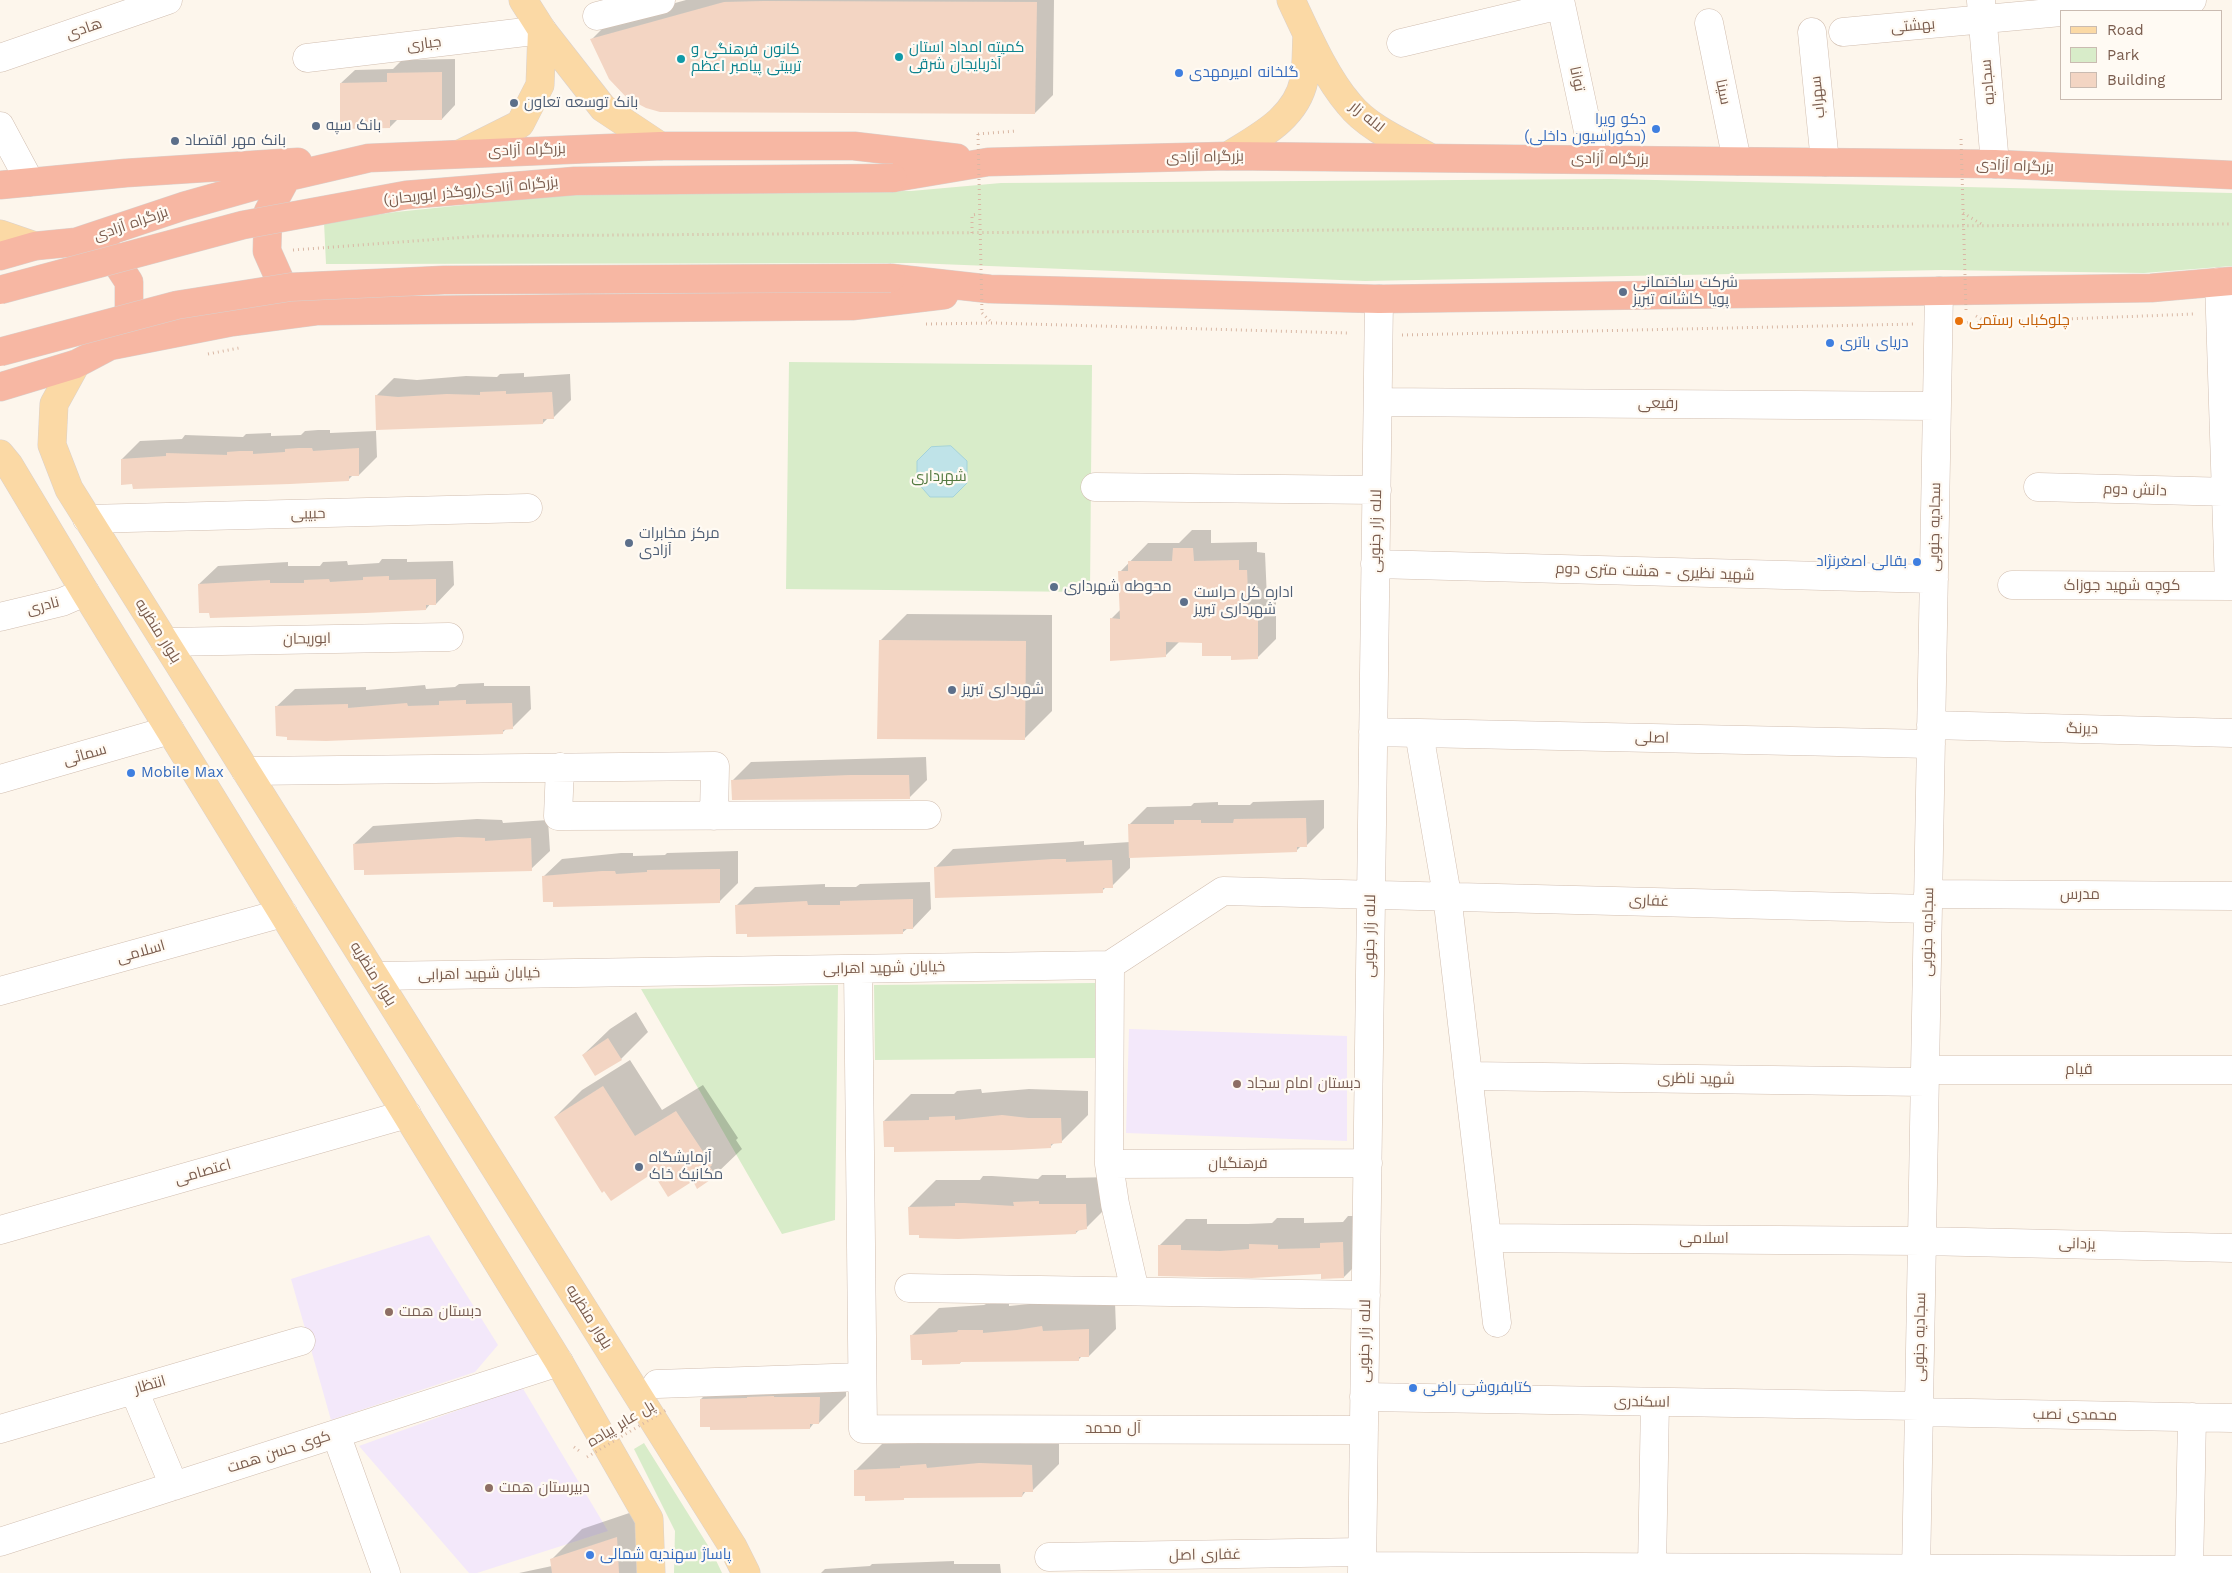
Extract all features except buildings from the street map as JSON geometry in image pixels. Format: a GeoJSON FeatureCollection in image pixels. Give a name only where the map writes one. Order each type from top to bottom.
{"type":"FeatureCollection","features":[{"type":"Feature","properties":{"kind":"highway","name":"بزرگراه آزادی"},"geometry":{"type":"LineString","coordinates":[[76,242],[184,206],[287,177],[369,158],[462,152],[660,146],[854,146],[988,162]]}},
{"type":"Feature","properties":{"kind":"highway","name":"بزرگراه آزادی"},"geometry":{"type":"LineString","coordinates":[[893,178],[988,162],[1228,156],[1995,164],[2232,175]]}},
{"type":"Feature","properties":{"kind":"highway"},"geometry":{"type":"LineString","coordinates":[[0,185],[140,172],[369,158]]}},
{"type":"Feature","properties":{"kind":"highway"},"geometry":{"type":"LineString","coordinates":[[287,177],[268,212],[267,252],[283,287],[316,311]]}},
{"type":"Feature","properties":{"kind":"highway","name":"بزرگراه آزادی(روگذر ابوریحان)"},"geometry":{"type":"LineString","coordinates":[[0,290],[243,225],[406,195],[575,181],[893,178]]}},
{"type":"Feature","properties":{"kind":"highway"},"geometry":{"type":"LineString","coordinates":[[0,256],[35,246],[76,242],[110,253],[129,282],[129,314],[110,346]]}},
{"type":"Feature","properties":{"kind":"highway"},"geometry":{"type":"LineString","coordinates":[[0,352],[177,305],[291,287],[444,280],[891,278],[986,301]]}},
{"type":"Feature","properties":{"kind":"highway"},"geometry":{"type":"LineString","coordinates":[[0,387],[76,364],[110,346],[232,322],[316,311],[852,306],[986,301],[1379,299],[2151,288],[2225,282]]}},
{"type":"Feature","properties":{"kind":"main road"},"geometry":{"type":"LineString","coordinates":[[523,0],[542,30],[603,108],[660,146]]}},
{"type":"Feature","properties":{"kind":"main road","name":"لاله زار"},"geometry":{"type":"LineString","coordinates":[[1291,0],[1307,34],[1349,106],[1371,124],[1429,157]]}},
{"type":"Feature","properties":{"kind":"main road"},"geometry":{"type":"LineString","coordinates":[[462,152],[520,124],[540,85],[542,30]]}},
{"type":"Feature","properties":{"kind":"main road","name":"لاله زار"},"geometry":{"type":"LineString","coordinates":[[1228,156],[1273,127],[1296,104],[1304,80],[1307,34]]}},
{"type":"Feature","properties":{"kind":"main road"},"geometry":{"type":"LineString","coordinates":[[0,234],[35,246]]}},
{"type":"Feature","properties":{"kind":"main road","name":"بلوار منظریه"},"geometry":{"type":"LineString","coordinates":[[76,364],[54,404],[52,445],[68,489],[728,1539],[746,1573]]}},
{"type":"Feature","properties":{"kind":"main road"},"geometry":{"type":"LineString","coordinates":[[3,462],[559,1362],[650,1519],[651,1573]]}},
{"type":"Feature","properties":{"kind":"street","name":"هادی"},"geometry":{"type":"LineString","coordinates":[[0,58],[168,0]]}},
{"type":"Feature","properties":{"kind":"street"},"geometry":{"type":"LineString","coordinates":[[597,16],[661,0]]}},
{"type":"Feature","properties":{"kind":"street"},"geometry":{"type":"LineString","coordinates":[[2079,10],[2192,0]]}},
{"type":"Feature","properties":{"kind":"street"},"geometry":{"type":"LineString","coordinates":[[1401,43],[1560,3]]}},
{"type":"Feature","properties":{"kind":"street","name":"توانا"},"geometry":{"type":"LineString","coordinates":[[1560,3],[1594,159]]}},
{"type":"Feature","properties":{"kind":"street","name":"بهشتی"},"geometry":{"type":"LineString","coordinates":[[1843,32],[1982,10],[2060,12]]}},
{"type":"Feature","properties":{"kind":"street","name":"سجادیه"},"geometry":{"type":"LineString","coordinates":[[1982,10],[1995,164]]}},
{"type":"Feature","properties":{"kind":"street","name":"سینا"},"geometry":{"type":"LineString","coordinates":[[1709,24],[1737,161]]}},
{"type":"Feature","properties":{"kind":"street","name":"جباری"},"geometry":{"type":"LineString","coordinates":[[307,58],[542,30]]}},
{"type":"Feature","properties":{"kind":"street","name":"سهراب"},"geometry":{"type":"LineString","coordinates":[[1812,32],[1825,162]]}},
{"type":"Feature","properties":{"kind":"street"},"geometry":{"type":"LineString","coordinates":[[0,126],[30,182]]}},
{"type":"Feature","properties":{"kind":"street"},"geometry":{"type":"LineString","coordinates":[[2225,282],[2220,313],[2229,492],[2231,586]]}},
{"type":"Feature","properties":{"kind":"street","name":"سجادیه جنوبی"},"geometry":{"type":"LineString","coordinates":[[1916,1571],[1939,291]]}},
{"type":"Feature","properties":{"kind":"street","name":"لاله زار جنوبی"},"geometry":{"type":"LineString","coordinates":[[1362,1564],[1379,299]]}},
{"type":"Feature","properties":{"kind":"street","name":"رفیعی"},"geometry":{"type":"LineString","coordinates":[[1378,402],[1937,406]]}},
{"type":"Feature","properties":{"kind":"street"},"geometry":{"type":"LineString","coordinates":[[1095,487],[1376,490]]}},
{"type":"Feature","properties":{"kind":"street","name":"دانش دوم"},"geometry":{"type":"LineString","coordinates":[[2038,487],[2229,492]]}},
{"type":"Feature","properties":{"kind":"street","name":"حبیبی"},"geometry":{"type":"LineString","coordinates":[[88,519],[528,508]]}},
{"type":"Feature","properties":{"kind":"street","name":"شهید نظیری - هشت متری دوم"},"geometry":{"type":"LineString","coordinates":[[1375,564],[1934,579]]}},
{"type":"Feature","properties":{"kind":"street","name":"کوچه شهید جوزاک"},"geometry":{"type":"LineString","coordinates":[[2012,585],[2231,586]]}},
{"type":"Feature","properties":{"kind":"street","name":"نادری"},"geometry":{"type":"LineString","coordinates":[[0,617],[62,602],[85,592]]}},
{"type":"Feature","properties":{"kind":"street","name":"ابوریحان"},"geometry":{"type":"LineString","coordinates":[[165,642],[449,637]]}},
{"type":"Feature","properties":{"kind":"street","name":"سمائی"},"geometry":{"type":"LineString","coordinates":[[0,779],[170,730]]}},
{"type":"Feature","properties":{"kind":"street","name":"اصلی"},"geometry":{"type":"LineString","coordinates":[[1373,732],[1931,734]]}},
{"type":"Feature","properties":{"kind":"street"},"geometry":{"type":"LineString","coordinates":[[1419,733],[1446,895],[1497,1323]]}},
{"type":"Feature","properties":{"kind":"street","name":"دیرنگ"},"geometry":{"type":"LineString","coordinates":[[1931,734],[2232,733]]}},
{"type":"Feature","properties":{"kind":"street"},"geometry":{"type":"LineString","coordinates":[[246,771],[714,766],[714,816]]}},
{"type":"Feature","properties":{"kind":"street"},"geometry":{"type":"LineString","coordinates":[[560,767],[558,816],[927,815]]}},
{"type":"Feature","properties":{"kind":"street"},"geometry":{"type":"LineString","coordinates":[[1135,1291],[1115,1204],[1109,1164],[1110,965],[1223,891],[1371,893]]}},
{"type":"Feature","properties":{"kind":"street","name":"غفاری"},"geometry":{"type":"LineString","coordinates":[[1371,893],[1928,902]]}},
{"type":"Feature","properties":{"kind":"street","name":"مدرس"},"geometry":{"type":"LineString","coordinates":[[1928,902],[2232,896]]}},
{"type":"Feature","properties":{"kind":"street","name":"اسلامی"},"geometry":{"type":"LineString","coordinates":[[0,991],[283,913]]}},
{"type":"Feature","properties":{"kind":"street","name":"خیابان شهید اهرابی"},"geometry":{"type":"LineString","coordinates":[[374,976],[1110,965]]}},
{"type":"Feature","properties":{"kind":"street"},"geometry":{"type":"LineString","coordinates":[[657,1384],[862,1377],[858,969]]}},
{"type":"Feature","properties":{"kind":"street","name":"قیام"},"geometry":{"type":"LineString","coordinates":[[1925,1076],[2232,1070]]}},
{"type":"Feature","properties":{"kind":"street","name":"شهید ناظری"},"geometry":{"type":"LineString","coordinates":[[1468,1076],[1925,1076]]}},
{"type":"Feature","properties":{"kind":"street","name":"اعتصامی"},"geometry":{"type":"LineString","coordinates":[[0,1230],[407,1114]]}},
{"type":"Feature","properties":{"kind":"street","name":"فرهنگیان"},"geometry":{"type":"LineString","coordinates":[[1109,1164],[1368,1164]]}},
{"type":"Feature","properties":{"kind":"street","name":"اسلامی"},"geometry":{"type":"LineString","coordinates":[[1487,1238],[1922,1241]]}},
{"type":"Feature","properties":{"kind":"street","name":"یزدانی"},"geometry":{"type":"LineString","coordinates":[[1922,1241],[2232,1248]]}},
{"type":"Feature","properties":{"kind":"street"},"geometry":{"type":"LineString","coordinates":[[909,1288],[1366,1295]]}},
{"type":"Feature","properties":{"kind":"street","name":"انتظار"},"geometry":{"type":"LineString","coordinates":[[0,1429],[301,1341]]}},
{"type":"Feature","properties":{"kind":"street","name":"کوی حسن همت"},"geometry":{"type":"LineString","coordinates":[[0,1542],[559,1362]]}},
{"type":"Feature","properties":{"kind":"street","name":"آل محمد"},"geometry":{"type":"LineString","coordinates":[[862,1377],[863,1429],[1364,1430]]}},
{"type":"Feature","properties":{"kind":"street"},"geometry":{"type":"LineString","coordinates":[[134,1390],[174,1486]]}},
{"type":"Feature","properties":{"kind":"street","name":"اسکندری"},"geometry":{"type":"LineString","coordinates":[[1364,1397],[1919,1409]]}},
{"type":"Feature","properties":{"kind":"street"},"geometry":{"type":"LineString","coordinates":[[1652,1568],[1656,1402]]}},
{"type":"Feature","properties":{"kind":"street","name":"محمدی نصب"},"geometry":{"type":"LineString","coordinates":[[1919,1409],[2232,1418]]}},
{"type":"Feature","properties":{"kind":"street"},"geometry":{"type":"LineString","coordinates":[[2189,1571],[2192,1418]]}},
{"type":"Feature","properties":{"kind":"street"},"geometry":{"type":"LineString","coordinates":[[336,1434],[386,1573]]}},
{"type":"Feature","properties":{"kind":"street","name":"غفاری اصل"},"geometry":{"type":"LineString","coordinates":[[1049,1557],[1362,1564],[1916,1571],[2232,1570]]}},
{"type":"Feature","properties":{"kind":"path"},"geometry":{"type":"LineString","coordinates":[[993,323],[986,301],[979,214],[978,134],[1016,131]]}},
{"type":"Feature","properties":{"kind":"path"},"geometry":{"type":"LineString","coordinates":[[1961,139],[1966,310]]}},
{"type":"Feature","properties":{"kind":"path"},"geometry":{"type":"LineString","coordinates":[[1963,213],[1984,226]]}},
{"type":"Feature","properties":{"kind":"path"},"geometry":{"type":"LineString","coordinates":[[972,233],[972,215],[979,214]]}},
{"type":"Feature","properties":{"kind":"path"},"geometry":{"type":"LineString","coordinates":[[267,252],[481,236],[2232,224]]}},
{"type":"Feature","properties":{"kind":"path"},"geometry":{"type":"LineString","coordinates":[[1379,335],[1939,324],[2220,313]]}},
{"type":"Feature","properties":{"kind":"path","name":"پل عابر پیاده"},"geometry":{"type":"LineString","coordinates":[[587,1457],[666,1410]]}},
{"type":"Feature","properties":{"kind":"shaded area","name":"دبستان امام سجاد"},"geometry":{"type":"Polygon","coordinates":[[[1129,1029],[1347,1036],[1347,1141],[1126,1133],[1129,1029]]]}},
{"type":"Feature","properties":{"kind":"shaded area","name":"دبستان همت"},"geometry":{"type":"Polygon","coordinates":[[[429,1235],[498,1345],[475,1372],[331,1420],[291,1279],[429,1235]]]}},
{"type":"Feature","properties":{"kind":"shaded area","name":"دبیرستان همت"},"geometry":{"type":"Polygon","coordinates":[[[522,1387],[608,1531],[477,1573],[469,1573],[359,1446],[522,1387]]]}},
{"type":"Feature","properties":{"kind":"green space"},"geometry":{"type":"Polygon","coordinates":[[[1611,179],[2232,193],[2232,266],[2144,273],[1942,270],[1365,281],[914,263],[326,264],[324,222],[396,212],[570,194],[911,191],[1001,183],[1611,179]]]}},
{"type":"Feature","properties":{"kind":"green space","name":"شهرداری"},"geometry":{"type":"Polygon","coordinates":[[[789,362],[1092,365],[1090,592],[786,589],[789,362]]]}},
{"type":"Feature","properties":{"kind":"green space"},"geometry":{"type":"Polygon","coordinates":[[[1095,983],[1096,1058],[875,1060],[874,985],[1095,983]]]}},
{"type":"Feature","properties":{"kind":"green space"},"geometry":{"type":"Polygon","coordinates":[[[838,985],[835,1220],[782,1234],[641,989],[838,985]]]}},
{"type":"Feature","properties":{"kind":"green space"},"geometry":{"type":"Polygon","coordinates":[[[644,1443],[712,1552],[722,1573],[674,1573],[675,1531],[634,1449],[644,1443]]]}},
{"type":"Feature","properties":{"kind":"water"},"geometry":{"type":"Polygon","coordinates":[[[951,446],[967,461],[967,483],[953,497],[930,497],[917,482],[917,461],[931,447],[951,446]]]}},
{"type":"Feature","properties":{"kind":"place","name":"کمیته امداد استان آذربایجان شرقی"},"geometry":{"type":"Point","coordinates":[899,57]}},
{"type":"Feature","properties":{"kind":"place","name":"کانون فرهنگی و تربیتی پیامبر اعظم"},"geometry":{"type":"Point","coordinates":[681,59]}},
{"type":"Feature","properties":{"kind":"place","name":"گلخانه امیرمهدی"},"geometry":{"type":"Point","coordinates":[1179,73]}},
{"type":"Feature","properties":{"kind":"place","name":"بانک توسعه تعاون"},"geometry":{"type":"Point","coordinates":[514,103]}},
{"type":"Feature","properties":{"kind":"place","name":"بانک سپه"},"geometry":{"type":"Point","coordinates":[316,126]}},
{"type":"Feature","properties":{"kind":"place","name":"دکو ویرا (دکوراسیون داخلی)"},"geometry":{"type":"Point","coordinates":[1656,129]}},
{"type":"Feature","properties":{"kind":"place","name":"بانک مهر اقتصاد"},"geometry":{"type":"Point","coordinates":[175,141]}},
{"type":"Feature","properties":{"kind":"place","name":"شرکت ساختمانی پویا کاشانه تبریز"},"geometry":{"type":"Point","coordinates":[1623,292]}},
{"type":"Feature","properties":{"kind":"place","name":"چلوکباب رستمی"},"geometry":{"type":"Point","coordinates":[1959,321]}},
{"type":"Feature","properties":{"kind":"place","name":"دریای باتری"},"geometry":{"type":"Point","coordinates":[1830,343]}},
{"type":"Feature","properties":{"kind":"place","name":"مرکز مخابرات آزادی"},"geometry":{"type":"Point","coordinates":[629,543]}},
{"type":"Feature","properties":{"kind":"place","name":"بقالی اصغرنژاد"},"geometry":{"type":"Point","coordinates":[1917,562]}},
{"type":"Feature","properties":{"kind":"place","name":"محوطه شهرداری"},"geometry":{"type":"Point","coordinates":[1054,587]}},
{"type":"Feature","properties":{"kind":"place","name":"اداره کل حراست شهرداری تبریز"},"geometry":{"type":"Point","coordinates":[1184,602]}},
{"type":"Feature","properties":{"kind":"place","name":"شهرداری تبریز"},"geometry":{"type":"Point","coordinates":[952,690]}},
{"type":"Feature","properties":{"kind":"place","name":"Mobile Max"},"geometry":{"type":"Point","coordinates":[131,773]}},
{"type":"Feature","properties":{"kind":"place","name":"دبستان امام سجاد"},"geometry":{"type":"Point","coordinates":[1237,1084]}},
{"type":"Feature","properties":{"kind":"place","name":"آزمایشگاه مکانیک خاک"},"geometry":{"type":"Point","coordinates":[639,1167]}},
{"type":"Feature","properties":{"kind":"place","name":"دبستان همت"},"geometry":{"type":"Point","coordinates":[389,1312]}},
{"type":"Feature","properties":{"kind":"place","name":"کتابفروشی راضی"},"geometry":{"type":"Point","coordinates":[1413,1388]}},
{"type":"Feature","properties":{"kind":"place","name":"دبیرستان همت"},"geometry":{"type":"Point","coordinates":[489,1488]}},
{"type":"Feature","properties":{"kind":"place","name":"پاساژ سهندیه شمالی"},"geometry":{"type":"Point","coordinates":[590,1555]}}]}
